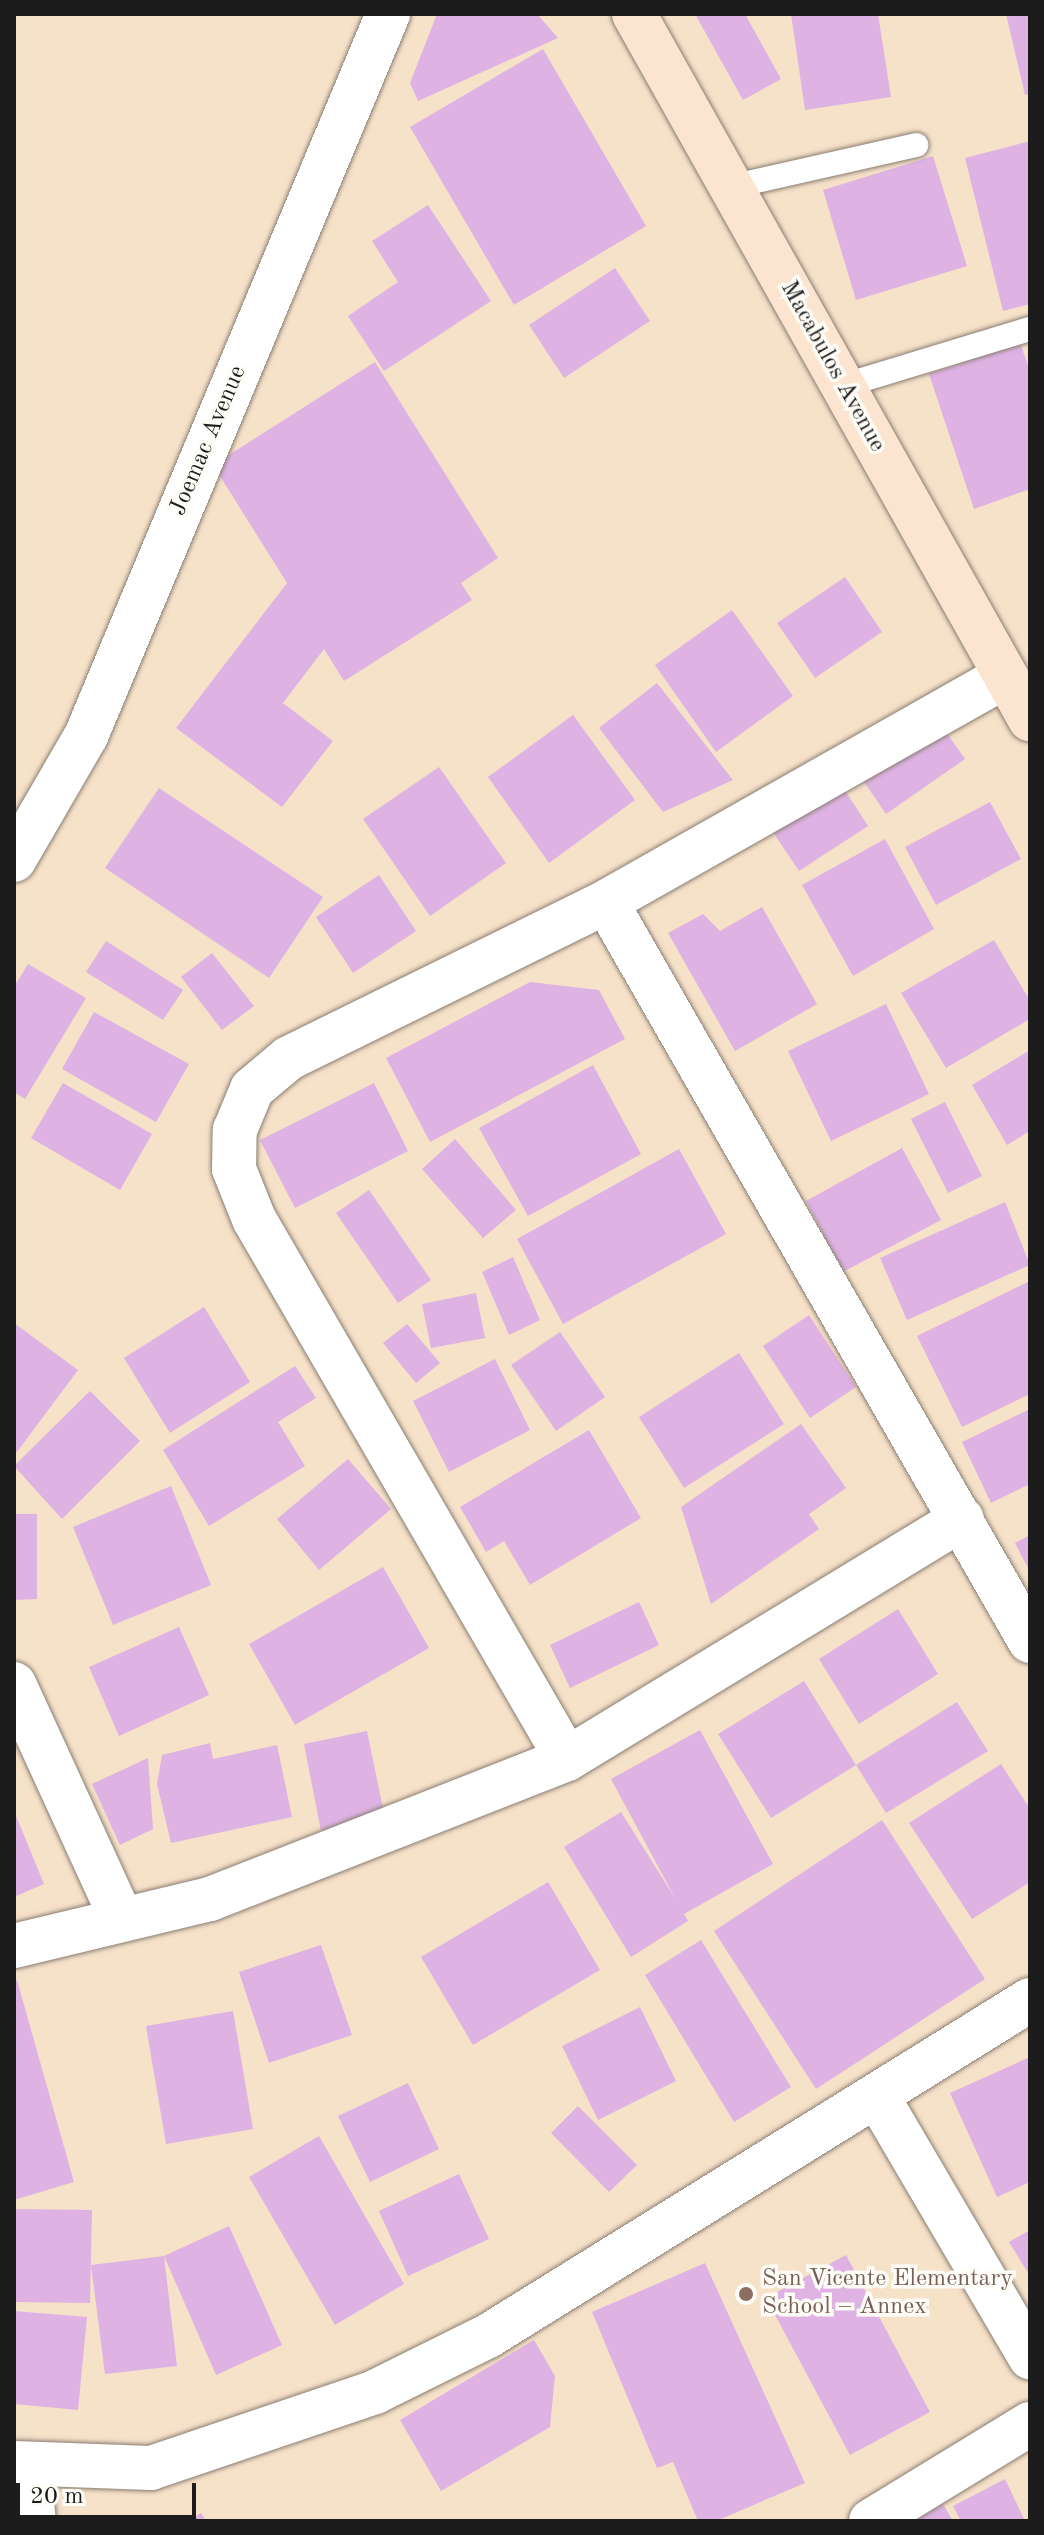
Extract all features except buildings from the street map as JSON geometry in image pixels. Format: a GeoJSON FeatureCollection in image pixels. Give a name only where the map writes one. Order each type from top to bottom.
{"type":"FeatureCollection","features":[{"type":"Feature","properties":{"kind":"street","name":"Joemac Avenue"},"geometry":{"type":"LineString","coordinates":[[14,860],[86,736],[388,14]]}},
{"type":"Feature","properties":{"kind":"street","name":"Macabulos Avenue"},"geometry":{"type":"LineString","coordinates":[[634,14],[1030,719]]}},
{"type":"Feature","properties":{"kind":"street"},"geometry":{"type":"LineString","coordinates":[[567,1759],[254,1219],[234,1169],[235,1130],[252,1089],[289,1058],[606,902],[1005,676]]}},
{"type":"Feature","properties":{"kind":"street"},"geometry":{"type":"LineString","coordinates":[[606,902],[1030,1641]]}},
{"type":"Feature","properties":{"kind":"street"},"geometry":{"type":"LineString","coordinates":[[14,1946],[120,1916],[210,1899],[567,1759],[962,1519]]}},
{"type":"Feature","properties":{"kind":"street"},"geometry":{"type":"LineString","coordinates":[[14,1684],[120,1916]]}},
{"type":"Feature","properties":{"kind":"street"},"geometry":{"type":"LineString","coordinates":[[34,2521],[21,2465],[151,2468],[375,2392],[488,2336],[1030,2000]]}},
{"type":"Feature","properties":{"kind":"street"},"geometry":{"type":"LineString","coordinates":[[877,2096],[1030,2357]]}},
{"type":"Feature","properties":{"kind":"street"},"geometry":{"type":"LineString","coordinates":[[871,2521],[1030,2424]]}},
{"type":"Feature","properties":{"kind":"lane"},"geometry":{"type":"LineString","coordinates":[[730,187],[916,145]]}},
{"type":"Feature","properties":{"kind":"lane"},"geometry":{"type":"LineString","coordinates":[[842,386],[1030,329]]}},
{"type":"Feature","properties":{"kind":"place","name":"San Vicente Elementary School – Annex"},"geometry":{"type":"Point","coordinates":[746,2294]}}]}
